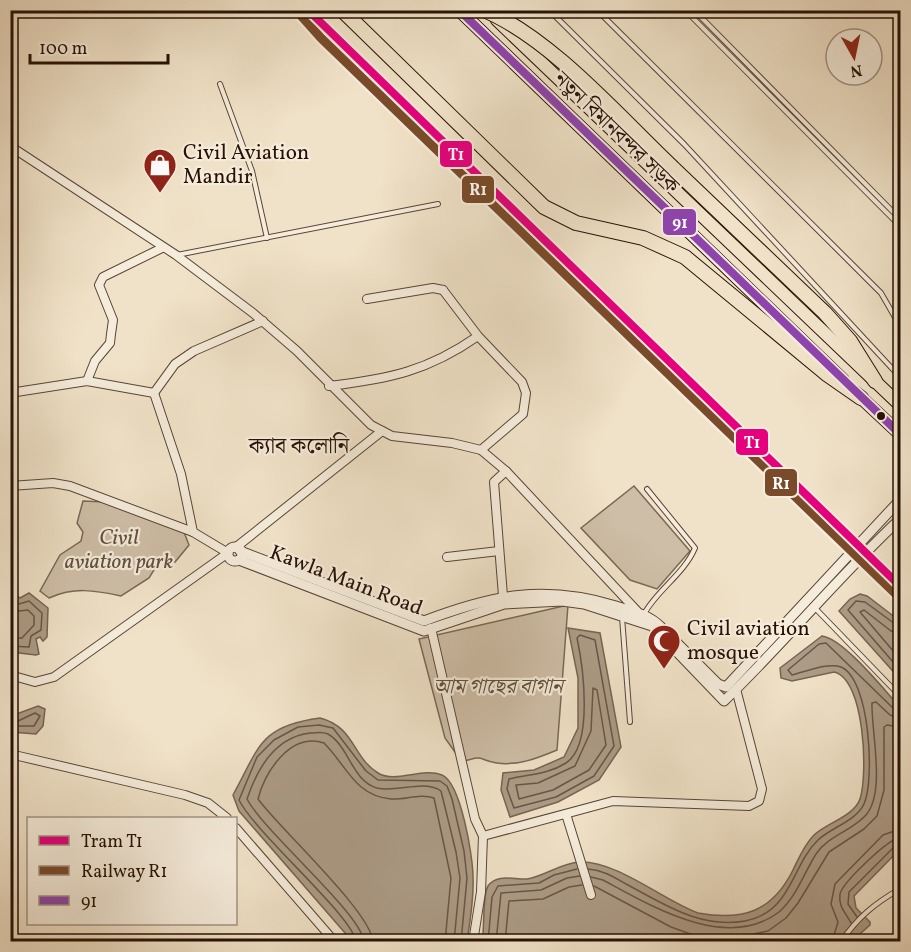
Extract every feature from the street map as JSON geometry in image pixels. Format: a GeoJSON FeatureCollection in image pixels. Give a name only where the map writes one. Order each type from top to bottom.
{"type":"FeatureCollection","features":[{"type":"Feature","properties":{"kind":"highway"},"geometry":{"type":"LineString","coordinates":[[342,10],[544,207],[559,217],[643,238],[685,257],[812,362],[861,398]]}},
{"type":"Feature","properties":{"kind":"highway","name":"নতুন বিমানবন্দর সড়ক"},"geometry":{"type":"LineString","coordinates":[[459,10],[900,434]]}},
{"type":"Feature","properties":{"kind":"highway"},"geometry":{"type":"LineString","coordinates":[[486,10],[525,32],[550,51],[673,168],[825,313],[850,341],[875,381]]}},
{"type":"Feature","properties":{"kind":"highway","name":"নতুন বিমানবন্দর সড়ক"},"geometry":{"type":"LineString","coordinates":[[486,10],[900,405]]}},
{"type":"Feature","properties":{"kind":"street"},"geometry":{"type":"LineString","coordinates":[[10,146],[162,248],[176,255],[262,321],[297,351],[329,386],[371,425],[392,436],[452,443],[481,450],[506,471],[641,614]]}},
{"type":"Feature","properties":{"kind":"street"},"geometry":{"type":"LineString","coordinates":[[87,381],[95,361],[110,343],[113,320],[99,285],[103,277],[162,248]]}},
{"type":"Feature","properties":{"kind":"street"},"geometry":{"type":"LineString","coordinates":[[329,386],[390,377],[426,367],[450,356],[478,336],[443,290],[433,288],[367,299]]}},
{"type":"Feature","properties":{"kind":"street"},"geometry":{"type":"LineString","coordinates":[[443,290],[478,336],[522,382],[526,393],[523,414],[481,450]]}},
{"type":"Feature","properties":{"kind":"street"},"geometry":{"type":"LineString","coordinates":[[154,393],[175,364],[194,351],[262,321]]}},
{"type":"Feature","properties":{"kind":"street"},"geometry":{"type":"LineString","coordinates":[[10,393],[87,381],[154,393]]}},
{"type":"Feature","properties":{"kind":"street"},"geometry":{"type":"LineString","coordinates":[[154,393],[181,474],[193,532]]}},
{"type":"Feature","properties":{"kind":"street"},"geometry":{"type":"LineString","coordinates":[[10,675],[35,682],[54,677],[236,553],[382,431]]}},
{"type":"Feature","properties":{"kind":"street"},"geometry":{"type":"LineString","coordinates":[[10,460],[12,486],[53,483],[70,486],[193,532],[236,553]]}},
{"type":"Feature","properties":{"kind":"street"},"geometry":{"type":"LineString","coordinates":[[503,596],[494,483],[506,471]]}},
{"type":"Feature","properties":{"kind":"street","name":"Kawla Main Road"},"geometry":{"type":"LineString","coordinates":[[236,553],[424,621],[462,606],[503,596],[562,594],[584,596],[652,618],[718,684],[726,687],[900,500]]}},
{"type":"Feature","properties":{"kind":"street"},"geometry":{"type":"LineString","coordinates":[[483,836],[613,801],[749,806],[759,801],[762,789],[736,689],[865,552],[900,519]]}},
{"type":"Feature","properties":{"kind":"street"},"geometry":{"type":"LineString","coordinates":[[447,557],[499,551]]}},
{"type":"Feature","properties":{"kind":"street","name":"Kawla Main Road"},"geometry":{"type":"LineString","coordinates":[[236,553],[424,631],[504,604],[562,601],[584,604],[652,626],[724,701],[736,689]]}},
{"type":"Feature","properties":{"kind":"street"},"geometry":{"type":"LineString","coordinates":[[431,628],[475,819],[483,836],[481,892],[473,942]]}},
{"type":"Feature","properties":{"kind":"street"},"geometry":{"type":"LineString","coordinates":[[10,754],[185,795],[208,803],[225,817]]}},
{"type":"Feature","properties":{"kind":"street"},"geometry":{"type":"LineString","coordinates":[[566,814],[591,895]]}},
{"type":"Feature","properties":{"kind":"street"},"geometry":{"type":"LineString","coordinates":[[237,829],[335,942]]}},
{"type":"Feature","properties":{"kind":"lane"},"geometry":{"type":"LineString","coordinates":[[549,10],[684,144],[900,377]]}},
{"type":"Feature","properties":{"kind":"lane"},"geometry":{"type":"LineString","coordinates":[[597,10],[881,293],[900,326]]}},
{"type":"Feature","properties":{"kind":"lane"},"geometry":{"type":"LineString","coordinates":[[685,10],[900,226]]}},
{"type":"Feature","properties":{"kind":"lane"},"geometry":{"type":"LineString","coordinates":[[694,10],[900,219]]}},
{"type":"Feature","properties":{"kind":"lane"},"geometry":{"type":"LineString","coordinates":[[220,84],[252,171],[267,238]]}},
{"type":"Feature","properties":{"kind":"lane"},"geometry":{"type":"LineString","coordinates":[[176,255],[438,204]]}},
{"type":"Feature","properties":{"kind":"lane"},"geometry":{"type":"LineString","coordinates":[[641,614],[695,548],[647,489]]}},
{"type":"Feature","properties":{"kind":"lane"},"geometry":{"type":"LineString","coordinates":[[815,607],[900,696]]}},
{"type":"Feature","properties":{"kind":"lane"},"geometry":{"type":"LineString","coordinates":[[622,616],[630,722]]}},
{"type":"Feature","properties":{"kind":"lane"},"geometry":{"type":"LineString","coordinates":[[841,942],[856,920],[881,900],[900,890]]}},
{"type":"Feature","properties":{"kind":"green space"},"geometry":{"type":"Polygon","coordinates":[[[634,486],[690,551],[657,589],[630,580],[581,528],[634,486]]]}},
{"type":"Feature","properties":{"kind":"green space","name":"Civil aviation park"},"geometry":{"type":"Polygon","coordinates":[[[83,501],[106,502],[184,532],[189,545],[175,562],[162,557],[149,578],[121,596],[102,592],[76,591],[49,598],[40,591],[60,555],[81,541],[83,532],[77,523],[83,501]]]}},
{"type":"Feature","properties":{"kind":"green space","name":"আম গাছের বাগান"},"geometry":{"type":"Polygon","coordinates":[[[568,605],[557,750],[513,763],[497,763],[478,758],[462,762],[445,738],[419,639],[568,605]]]}},
{"type":"Feature","properties":{"kind":"water"},"geometry":{"type":"Polygon","coordinates":[[[11,591],[20,598],[29,593],[48,608],[47,637],[43,641],[40,637],[36,639],[39,654],[11,652],[11,591]]]}},
{"type":"Feature","properties":{"kind":"water"},"geometry":{"type":"Polygon","coordinates":[[[860,594],[867,596],[900,621],[900,679],[839,611],[850,599],[860,594]]]}},
{"type":"Feature","properties":{"kind":"water"},"geometry":{"type":"Polygon","coordinates":[[[568,628],[600,633],[621,747],[599,780],[558,802],[510,817],[501,790],[503,773],[534,770],[564,757],[578,728],[578,678],[568,628]]]}},
{"type":"Feature","properties":{"kind":"water"},"geometry":{"type":"Polygon","coordinates":[[[822,636],[831,639],[852,655],[900,707],[900,849],[854,896],[856,908],[870,922],[870,925],[852,941],[482,942],[486,891],[492,882],[501,878],[527,879],[573,863],[594,863],[624,874],[698,913],[729,916],[742,914],[766,904],[776,896],[810,839],[852,810],[860,799],[864,770],[862,729],[852,691],[844,678],[834,672],[792,681],[781,678],[780,668],[822,636]]]}},
{"type":"Feature","properties":{"kind":"water"},"geometry":{"type":"Polygon","coordinates":[[[38,706],[45,709],[43,726],[36,734],[11,732],[11,716],[38,706]]]}},
{"type":"Feature","properties":{"kind":"water"},"geometry":{"type":"Polygon","coordinates":[[[320,718],[340,728],[363,759],[378,773],[393,777],[434,773],[442,775],[449,781],[465,822],[472,867],[472,902],[467,941],[352,941],[239,811],[233,795],[263,742],[284,727],[320,718]]]}},
{"type":"Feature","properties":{"kind":"tram line","name":"T1"},"geometry":{"type":"LineString","coordinates":[[308,10],[900,586]]}},
{"type":"Feature","properties":{"kind":"rail line","name":"R1"},"geometry":{"type":"LineString","coordinates":[[296,10],[321,38],[900,598]]}},
{"type":"Feature","properties":{"kind":"transit line","name":"91"},"geometry":{"type":"LineString","coordinates":[[459,10],[900,434]]}},
{"type":"Feature","properties":{"kind":"place","name":"Civil Aviation Mandir"},"geometry":{"type":"Point","coordinates":[160,194]}},
{"type":"Feature","properties":{"kind":"place","name":"Civil aviation mosque"},"geometry":{"type":"Point","coordinates":[664,670]}},
{"type":"Feature","properties":{"kind":"district","name":"ক্যাব কলোনি"},"geometry":{"type":"Point","coordinates":[299,447]}}]}
